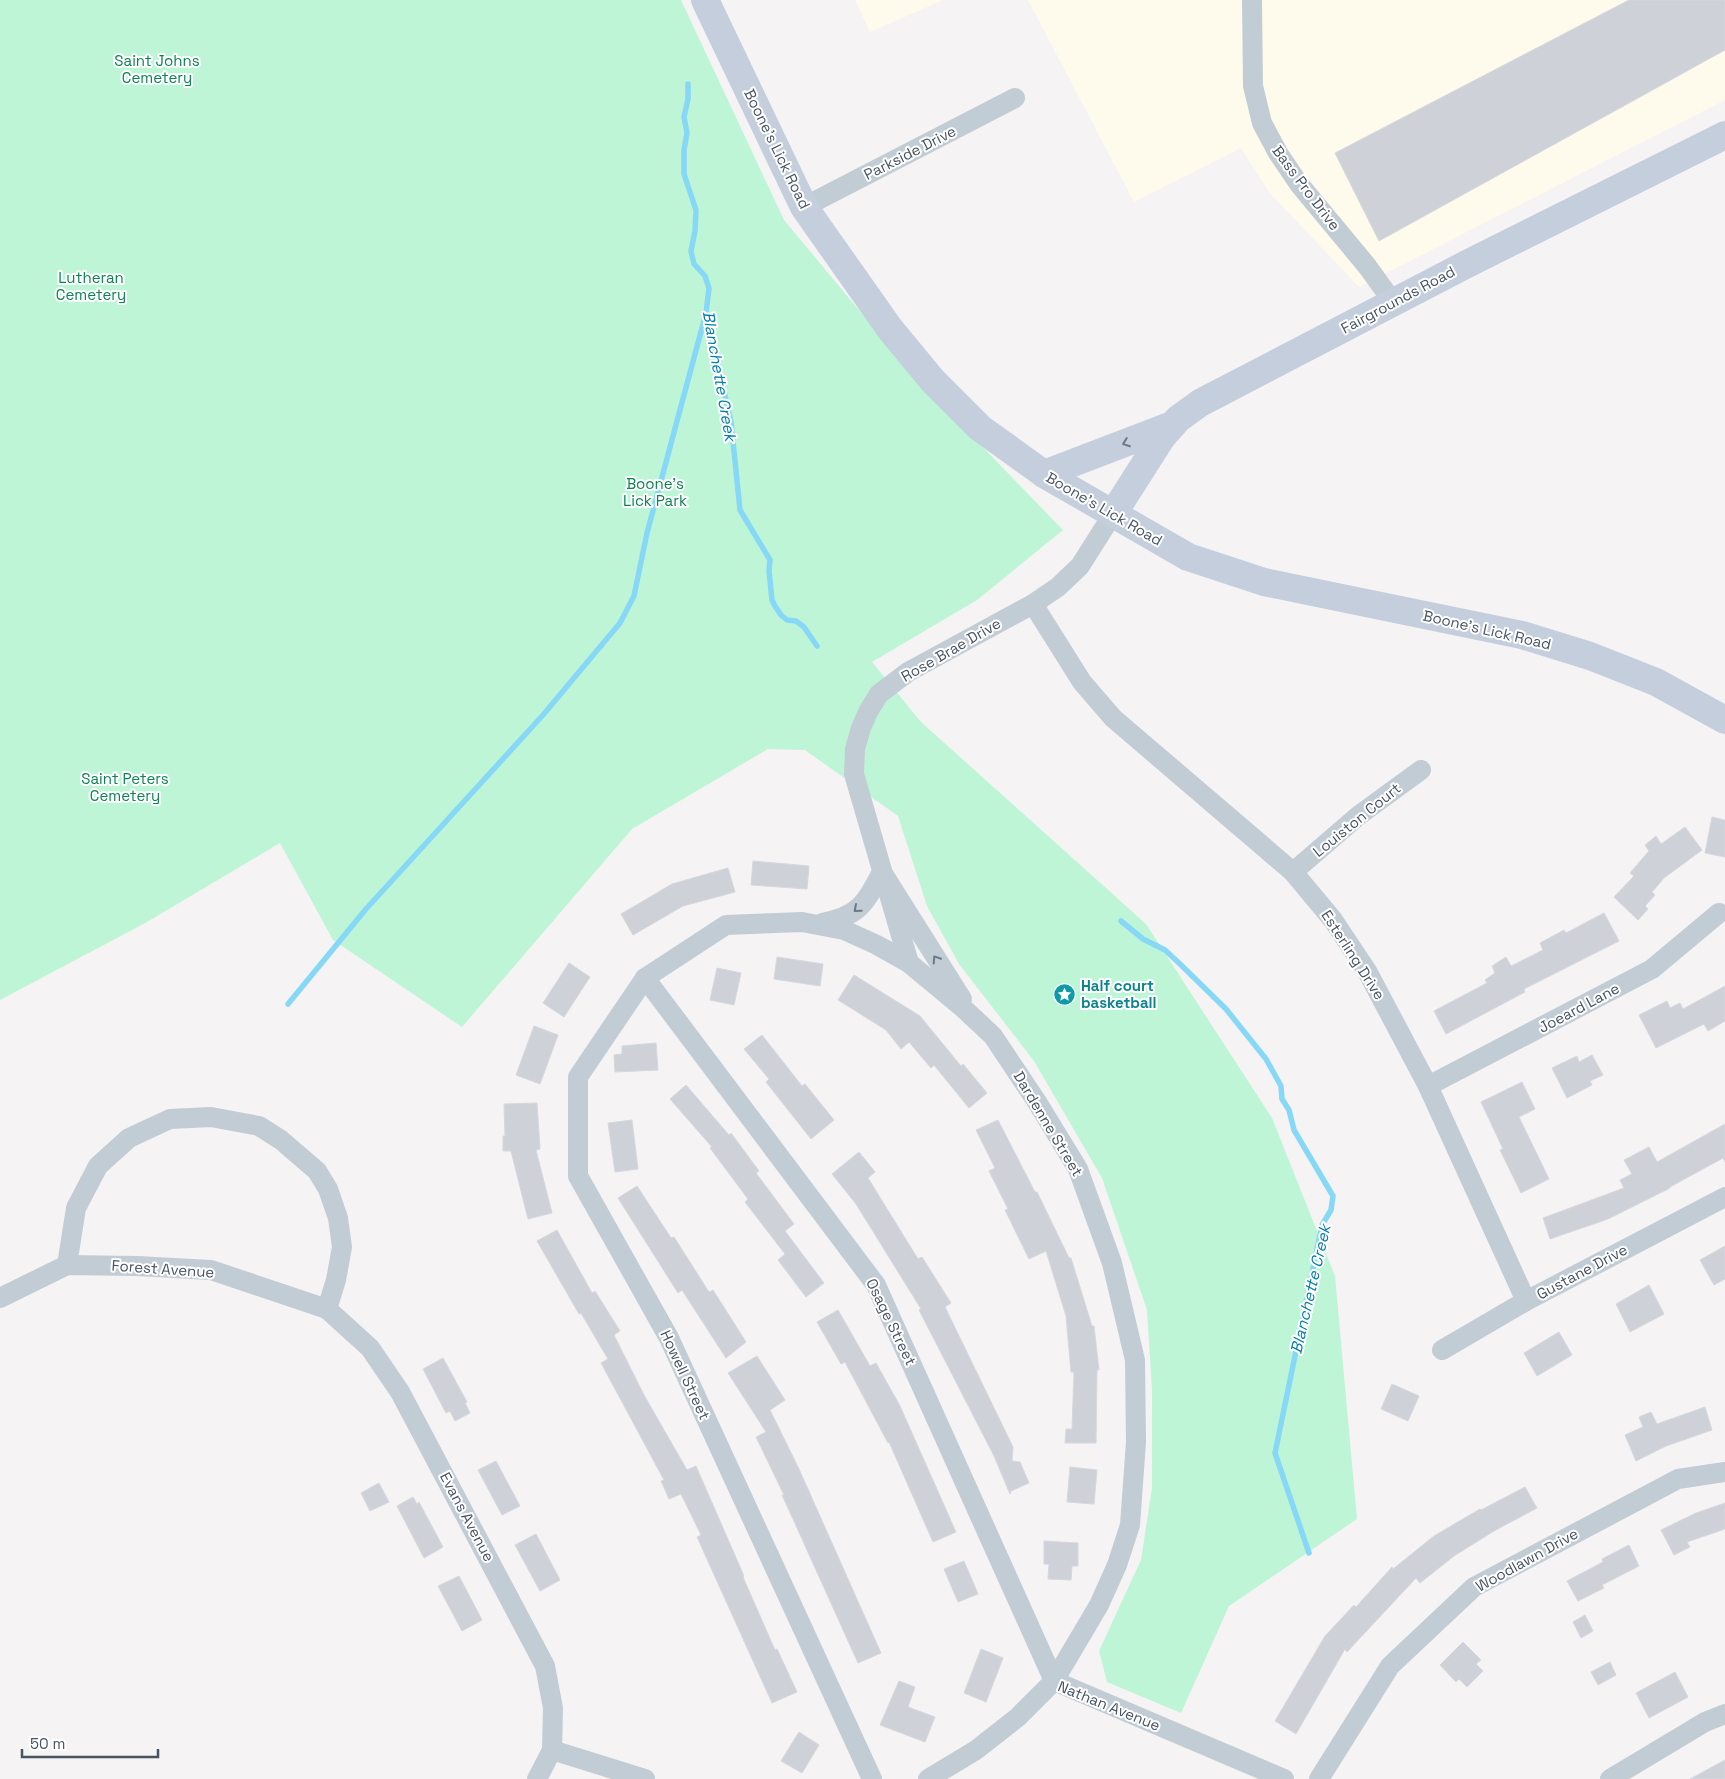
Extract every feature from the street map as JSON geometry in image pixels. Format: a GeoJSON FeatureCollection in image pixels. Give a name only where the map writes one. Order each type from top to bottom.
{"type":"FeatureCollection","features":[{"type":"Feature","properties":{"kind":"street","name":"Boone's Lick Road"},"geometry":{"type":"LineString","coordinates":[[705,0],[804,207],[890,329],[933,381],[980,428],[1044,474],[1188,557],[1264,582],[1522,635],[1590,656],[1656,682],[1725,720]]}},
{"type":"Feature","properties":{"kind":"street","name":"Bass Pro Drive"},"geometry":{"type":"LineString","coordinates":[[1252,0],[1253,86],[1262,123],[1278,153],[1300,184],[1367,266],[1392,302]]}},
{"type":"Feature","properties":{"kind":"street","name":"Parkside Drive"},"geometry":{"type":"LineString","coordinates":[[804,207],[1015,98]]}},
{"type":"Feature","properties":{"kind":"street","name":"Fairgrounds Road"},"geometry":{"type":"LineString","coordinates":[[1112,514],[1162,437],[1172,425],[1200,403],[1392,302],[1725,135]]}},
{"type":"Feature","properties":{"kind":"street"},"geometry":{"type":"LineString","coordinates":[[1044,474],[1172,425]]}},
{"type":"Feature","properties":{"kind":"street","name":"Rose Brae Drive"},"geometry":{"type":"LineString","coordinates":[[909,963],[854,774],[855,749],[868,712],[879,694],[908,672],[1033,604],[1058,587],[1080,566],[1112,514]]}},
{"type":"Feature","properties":{"kind":"street","name":"Esterling Drive"},"geometry":{"type":"LineString","coordinates":[[1033,604],[1082,682],[1113,718],[1294,872],[1333,920],[1367,971],[1428,1086],[1526,1301]]}},
{"type":"Feature","properties":{"kind":"street","name":"Louiston Court"},"geometry":{"type":"LineString","coordinates":[[1294,872],[1358,816],[1421,770]]}},
{"type":"Feature","properties":{"kind":"street"},"geometry":{"type":"LineString","coordinates":[[815,924],[846,918],[858,909],[870,896],[882,872]]}},
{"type":"Feature","properties":{"kind":"street"},"geometry":{"type":"LineString","coordinates":[[882,872],[971,1015]]}},
{"type":"Feature","properties":{"kind":"street","name":"Joeard Lane"},"geometry":{"type":"LineString","coordinates":[[1428,1086],[1652,969],[1719,913]]}},
{"type":"Feature","properties":{"kind":"street","name":"Dardenne Street"},"geometry":{"type":"LineString","coordinates":[[645,978],[726,925],[802,922],[844,930],[877,945],[909,963],[993,1036],[1037,1102],[1078,1169],[1112,1263],[1135,1360],[1136,1442],[1130,1525],[1117,1565],[1099,1605],[1054,1681]]}},
{"type":"Feature","properties":{"kind":"street","name":"Osage Street"},"geometry":{"type":"LineString","coordinates":[[645,978],[876,1285],[1054,1681]]}},
{"type":"Feature","properties":{"kind":"street","name":"Howell Street"},"geometry":{"type":"LineString","coordinates":[[645,978],[578,1078],[578,1176],[669,1338],[872,1779]]}},
{"type":"Feature","properties":{"kind":"street"},"geometry":{"type":"LineString","coordinates":[[67,1265],[76,1208],[98,1166],[129,1138],[170,1119],[211,1117],[259,1126],[281,1140],[317,1171],[328,1189],[338,1218],[342,1247],[336,1280],[327,1309]]}},
{"type":"Feature","properties":{"kind":"street","name":"Gustane Drive"},"geometry":{"type":"LineString","coordinates":[[1442,1350],[1526,1301],[1725,1197]]}},
{"type":"Feature","properties":{"kind":"street","name":"Forest Avenue"},"geometry":{"type":"LineString","coordinates":[[0,1298],[67,1265],[137,1266],[211,1270],[327,1309]]}},
{"type":"Feature","properties":{"kind":"street","name":"Evans Avenue"},"geometry":{"type":"LineString","coordinates":[[327,1309],[370,1348],[400,1392],[545,1666],[553,1708],[552,1750]]}},
{"type":"Feature","properties":{"kind":"street","name":"Woodlawn Drive"},"geometry":{"type":"LineString","coordinates":[[1319,1779],[1390,1666],[1474,1587],[1678,1479],[1725,1472]]}},
{"type":"Feature","properties":{"kind":"street","name":"Nathan Avenue"},"geometry":{"type":"LineString","coordinates":[[928,1779],[976,1750],[1018,1717],[1054,1681],[1284,1779]]}},
{"type":"Feature","properties":{"kind":"street"},"geometry":{"type":"LineString","coordinates":[[1610,1779],[1705,1722],[1725,1714]]}},
{"type":"Feature","properties":{"kind":"street"},"geometry":{"type":"LineString","coordinates":[[537,1779],[552,1750],[645,1779]]}},
{"type":"Feature","properties":{"kind":"shaded area"},"geometry":{"type":"Polygon","coordinates":[[[855,0],[943,0],[870,32],[855,0]]]}},
{"type":"Feature","properties":{"kind":"shaded area"},"geometry":{"type":"Polygon","coordinates":[[[1028,0],[1725,0],[1725,100],[1359,287],[1269,192],[1241,148],[1134,202],[1028,0]]]}},
{"type":"Feature","properties":{"kind":"green space","name":"Boone's Lick Park"},"geometry":{"type":"Polygon","coordinates":[[[0,0],[681,0],[784,220],[913,375],[1063,530],[977,600],[872,662],[921,722],[1146,924],[1272,1118],[1335,1276],[1357,1519],[1229,1606],[1181,1713],[1107,1682],[1099,1651],[1141,1560],[1152,1488],[1152,1390],[1147,1310],[1102,1178],[1034,1061],[959,964],[927,906],[898,816],[805,750],[768,749],[632,829],[462,1027],[333,940],[280,843],[147,922],[0,1000],[0,0]]]}},
{"type":"Feature","properties":{"kind":"building"},"geometry":{"type":"Polygon","coordinates":[[[1629,0],[1725,0],[1725,50],[1379,241],[1335,153],[1629,0]]]}},
{"type":"Feature","properties":{"kind":"building"},"geometry":{"type":"Polygon","coordinates":[[[1712,817],[1725,820],[1725,857],[1705,853],[1712,817]]]}},
{"type":"Feature","properties":{"kind":"building"},"geometry":{"type":"Polygon","coordinates":[[[1685,827],[1702,850],[1664,878],[1652,892],[1655,895],[1645,906],[1648,909],[1638,920],[1614,897],[1634,876],[1630,873],[1649,851],[1645,845],[1656,836],[1661,844],[1685,827]]]}},
{"type":"Feature","properties":{"kind":"building"},"geometry":{"type":"Polygon","coordinates":[[[753,861],[809,866],[807,889],[751,885],[753,861]]]}},
{"type":"Feature","properties":{"kind":"building"},"geometry":{"type":"Polygon","coordinates":[[[728,868],[735,892],[683,906],[633,935],[621,914],[672,884],[728,868]]]}},
{"type":"Feature","properties":{"kind":"building"},"geometry":{"type":"Polygon","coordinates":[[[1604,913],[1619,941],[1524,989],[1525,992],[1446,1034],[1434,1011],[1487,983],[1485,980],[1495,973],[1492,966],[1506,957],[1511,966],[1543,950],[1540,943],[1564,930],[1566,933],[1604,913]]]}},
{"type":"Feature","properties":{"kind":"building"},"geometry":{"type":"Polygon","coordinates":[[[777,957],[823,964],[820,986],[774,979],[777,957]]]}},
{"type":"Feature","properties":{"kind":"building"},"geometry":{"type":"Polygon","coordinates":[[[569,963],[590,977],[564,1017],[543,1003],[569,963]]]}},
{"type":"Feature","properties":{"kind":"building"},"geometry":{"type":"Polygon","coordinates":[[[717,968],[741,973],[734,1005],[710,1000],[717,968]]]}},
{"type":"Feature","properties":{"kind":"building"},"geometry":{"type":"Polygon","coordinates":[[[854,975],[920,1016],[961,1066],[963,1064],[987,1093],[969,1108],[934,1065],[931,1068],[909,1042],[901,1049],[886,1030],[838,1000],[854,975]]]}},
{"type":"Feature","properties":{"kind":"building"},"geometry":{"type":"Polygon","coordinates":[[[1725,986],[1725,1021],[1708,1031],[1704,1024],[1656,1048],[1639,1015],[1667,1001],[1670,1008],[1680,1003],[1683,1009],[1725,986]]]}},
{"type":"Feature","properties":{"kind":"building"},"geometry":{"type":"Polygon","coordinates":[[[534,1026],[558,1035],[540,1084],[516,1075],[534,1026]]]}},
{"type":"Feature","properties":{"kind":"building"},"geometry":{"type":"Polygon","coordinates":[[[762,1035],[802,1086],[805,1084],[834,1120],[811,1139],[766,1082],[769,1079],[744,1049],[762,1035]]]}},
{"type":"Feature","properties":{"kind":"building"},"geometry":{"type":"Polygon","coordinates":[[[656,1043],[658,1070],[615,1072],[614,1055],[622,1054],[622,1046],[656,1043]]]}},
{"type":"Feature","properties":{"kind":"building"},"geometry":{"type":"Polygon","coordinates":[[[1592,1055],[1603,1075],[1590,1081],[1592,1085],[1567,1098],[1552,1068],[1577,1056],[1579,1062],[1592,1055]]]}},
{"type":"Feature","properties":{"kind":"building"},"geometry":{"type":"Polygon","coordinates":[[[1522,1082],[1535,1109],[1519,1117],[1549,1179],[1521,1193],[1500,1150],[1503,1149],[1481,1102],[1522,1082]]]}},
{"type":"Feature","properties":{"kind":"building"},"geometry":{"type":"Polygon","coordinates":[[[686,1085],[729,1135],[731,1133],[759,1171],[756,1173],[794,1224],[785,1231],[824,1283],[806,1297],[778,1260],[785,1254],[745,1202],[748,1199],[710,1148],[712,1147],[670,1099],[686,1085]]]}},
{"type":"Feature","properties":{"kind":"building"},"geometry":{"type":"Polygon","coordinates":[[[537,1103],[540,1149],[536,1150],[552,1213],[528,1219],[511,1151],[503,1151],[503,1136],[505,1136],[504,1104],[537,1103]]]}},
{"type":"Feature","properties":{"kind":"building"},"geometry":{"type":"Polygon","coordinates":[[[632,1120],[638,1169],[615,1172],[608,1123],[632,1120]]]}},
{"type":"Feature","properties":{"kind":"building"},"geometry":{"type":"Polygon","coordinates":[[[998,1120],[1035,1192],[1037,1192],[1069,1258],[1071,1258],[1092,1326],[1094,1326],[1099,1370],[1097,1370],[1096,1443],[1065,1443],[1066,1429],[1072,1429],[1074,1372],[1071,1372],[1066,1316],[1046,1251],[1029,1259],[1005,1210],[1008,1209],[989,1171],[995,1168],[976,1130],[998,1120]]]}},
{"type":"Feature","properties":{"kind":"building"},"geometry":{"type":"Polygon","coordinates":[[[1725,1124],[1725,1162],[1723,1158],[1670,1188],[1608,1219],[1550,1239],[1543,1218],[1624,1188],[1620,1180],[1632,1174],[1624,1160],[1649,1147],[1657,1162],[1725,1124]]]}},
{"type":"Feature","properties":{"kind":"building"},"geometry":{"type":"Polygon","coordinates":[[[859,1152],[875,1172],[868,1178],[918,1259],[922,1257],[951,1303],[945,1307],[1013,1447],[1012,1461],[1020,1462],[1029,1483],[1011,1491],[1010,1494],[994,1456],[919,1310],[921,1309],[856,1204],[832,1174],[859,1152]]]}},
{"type":"Feature","properties":{"kind":"building"},"geometry":{"type":"Polygon","coordinates":[[[637,1186],[671,1238],[674,1237],[709,1292],[713,1290],[746,1342],[726,1358],[682,1290],[678,1293],[618,1198],[637,1186]]]}},
{"type":"Feature","properties":{"kind":"building"},"geometry":{"type":"Polygon","coordinates":[[[557,1230],[592,1293],[595,1291],[620,1331],[614,1335],[644,1395],[687,1470],[696,1466],[775,1650],[777,1649],[797,1692],[772,1703],[697,1537],[701,1535],[681,1494],[669,1499],[661,1481],[664,1480],[601,1363],[608,1359],[581,1313],[579,1314],[537,1241],[557,1230]]]}},
{"type":"Feature","properties":{"kind":"building"},"geometry":{"type":"Polygon","coordinates":[[[1725,1246],[1725,1279],[1714,1285],[1700,1260],[1725,1246]]]}},
{"type":"Feature","properties":{"kind":"building"},"geometry":{"type":"Polygon","coordinates":[[[1649,1285],[1664,1314],[1630,1332],[1616,1304],[1649,1285]]]}},
{"type":"Feature","properties":{"kind":"building"},"geometry":{"type":"Polygon","coordinates":[[[838,1310],[870,1366],[876,1363],[900,1406],[956,1532],[933,1542],[889,1442],[845,1362],[841,1364],[817,1322],[838,1310]]]}},
{"type":"Feature","properties":{"kind":"building"},"geometry":{"type":"Polygon","coordinates":[[[1559,1332],[1572,1355],[1537,1376],[1524,1353],[1559,1332]]]}},
{"type":"Feature","properties":{"kind":"building"},"geometry":{"type":"Polygon","coordinates":[[[757,1356],[785,1400],[770,1410],[799,1469],[881,1653],[858,1663],[782,1495],[784,1495],[756,1437],[766,1432],[728,1373],[757,1356]]]}},
{"type":"Feature","properties":{"kind":"building"},"geometry":{"type":"Polygon","coordinates":[[[443,1358],[467,1402],[465,1403],[470,1413],[455,1421],[450,1411],[446,1413],[423,1369],[443,1358]]]}},
{"type":"Feature","properties":{"kind":"building"},"geometry":{"type":"Polygon","coordinates":[[[1392,1384],[1419,1396],[1408,1421],[1381,1409],[1392,1384]]]}},
{"type":"Feature","properties":{"kind":"building"},"geometry":{"type":"Polygon","coordinates":[[[1705,1407],[1712,1430],[1666,1446],[1636,1461],[1625,1435],[1643,1427],[1639,1417],[1651,1412],[1657,1424],[1705,1407]]]}},
{"type":"Feature","properties":{"kind":"building"},"geometry":{"type":"Polygon","coordinates":[[[496,1461],[520,1506],[502,1515],[478,1470],[496,1461]]]}},
{"type":"Feature","properties":{"kind":"building"},"geometry":{"type":"Polygon","coordinates":[[[1070,1467],[1097,1470],[1094,1504],[1067,1502],[1070,1467]]]}},
{"type":"Feature","properties":{"kind":"building"},"geometry":{"type":"Polygon","coordinates":[[[379,1483],[389,1502],[370,1511],[361,1493],[379,1483]]]}},
{"type":"Feature","properties":{"kind":"building"},"geometry":{"type":"Polygon","coordinates":[[[1525,1487],[1537,1508],[1494,1531],[1454,1556],[1420,1583],[1416,1578],[1347,1652],[1345,1649],[1296,1734],[1275,1721],[1325,1636],[1354,1605],[1356,1607],[1392,1567],[1393,1569],[1434,1536],[1480,1509],[1525,1487]]]}},
{"type":"Feature","properties":{"kind":"building"},"geometry":{"type":"Polygon","coordinates":[[[413,1497],[417,1504],[419,1502],[443,1547],[424,1558],[397,1506],[413,1497]]]}},
{"type":"Feature","properties":{"kind":"building"},"geometry":{"type":"Polygon","coordinates":[[[1725,1503],[1725,1529],[1687,1542],[1690,1547],[1674,1555],[1661,1530],[1696,1513],[1725,1503]]]}},
{"type":"Feature","properties":{"kind":"building"},"geometry":{"type":"Polygon","coordinates":[[[536,1534],[560,1580],[540,1591],[515,1545],[536,1534]]]}},
{"type":"Feature","properties":{"kind":"building"},"geometry":{"type":"Polygon","coordinates":[[[1044,1541],[1078,1543],[1078,1566],[1072,1566],[1071,1580],[1048,1579],[1049,1564],[1044,1564],[1044,1541]]]}},
{"type":"Feature","properties":{"kind":"building"},"geometry":{"type":"Polygon","coordinates":[[[1629,1545],[1639,1566],[1602,1585],[1604,1588],[1578,1601],[1567,1581],[1603,1562],[1602,1559],[1629,1545]]]}},
{"type":"Feature","properties":{"kind":"building"},"geometry":{"type":"Polygon","coordinates":[[[964,1561],[978,1594],[958,1602],[944,1569],[964,1561]]]}},
{"type":"Feature","properties":{"kind":"building"},"geometry":{"type":"Polygon","coordinates":[[[459,1576],[482,1620],[462,1631],[438,1586],[459,1576]]]}},
{"type":"Feature","properties":{"kind":"building"},"geometry":{"type":"Polygon","coordinates":[[[1585,1615],[1593,1631],[1581,1638],[1573,1622],[1585,1615]]]}},
{"type":"Feature","properties":{"kind":"building"},"geometry":{"type":"Polygon","coordinates":[[[1463,1642],[1481,1660],[1476,1664],[1483,1671],[1467,1687],[1459,1679],[1456,1682],[1440,1665],[1463,1642]]]}},
{"type":"Feature","properties":{"kind":"building"},"geometry":{"type":"Polygon","coordinates":[[[981,1649],[1003,1658],[986,1702],[964,1693],[981,1649]]]}},
{"type":"Feature","properties":{"kind":"building"},"geometry":{"type":"Polygon","coordinates":[[[1610,1662],[1616,1675],[1598,1685],[1591,1672],[1610,1662]]]}},
{"type":"Feature","properties":{"kind":"building"},"geometry":{"type":"Polygon","coordinates":[[[1675,1672],[1688,1697],[1649,1718],[1636,1693],[1675,1672]]]}},
{"type":"Feature","properties":{"kind":"building"},"geometry":{"type":"Polygon","coordinates":[[[899,1681],[915,1687],[908,1707],[935,1717],[925,1742],[880,1725],[899,1681]]]}},
{"type":"Feature","properties":{"kind":"building"},"geometry":{"type":"Polygon","coordinates":[[[799,1732],[819,1745],[802,1773],[781,1761],[799,1732]]]}},
{"type":"Feature","properties":{"kind":"building"},"geometry":{"type":"Polygon","coordinates":[[[1725,1760],[1725,1779],[1690,1779],[1725,1760]]]}},
{"type":"Feature","properties":{"kind":"waterway","name":"Blanchette Creek"},"geometry":{"type":"LineString","coordinates":[[688,84],[688,99],[684,117],[687,133],[684,150],[684,174],[696,210],[695,231],[691,251],[694,264],[705,276],[709,288],[706,313],[731,422],[740,510],[770,560],[769,571],[772,600],[775,606],[787,620],[796,621],[804,627],[817,646]]}},
{"type":"Feature","properties":{"kind":"waterway"},"geometry":{"type":"LineString","coordinates":[[288,1004],[366,909],[543,715],[620,623],[634,596],[647,533],[706,313]]}},
{"type":"Feature","properties":{"kind":"waterway","name":"Blanchette Creek"},"geometry":{"type":"LineString","coordinates":[[1121,921],[1143,939],[1165,950],[1180,964],[1226,1009],[1266,1059],[1281,1086],[1282,1099],[1289,1110],[1294,1130],[1333,1196],[1331,1210],[1322,1225],[1275,1453],[1309,1553]]}},
{"type":"Feature","properties":{"kind":"place","name":"Half court basketball"},"geometry":{"type":"Point","coordinates":[1065,995]}},
{"type":"Feature","properties":{"kind":"park label","name":"Saint Johns Cemetery"},"geometry":{"type":"Point","coordinates":[157,70]}},
{"type":"Feature","properties":{"kind":"park label","name":"Lutheran Cemetery"},"geometry":{"type":"Point","coordinates":[91,286]}},
{"type":"Feature","properties":{"kind":"park label","name":"Saint Peters Cemetery"},"geometry":{"type":"Point","coordinates":[125,788]}}]}
